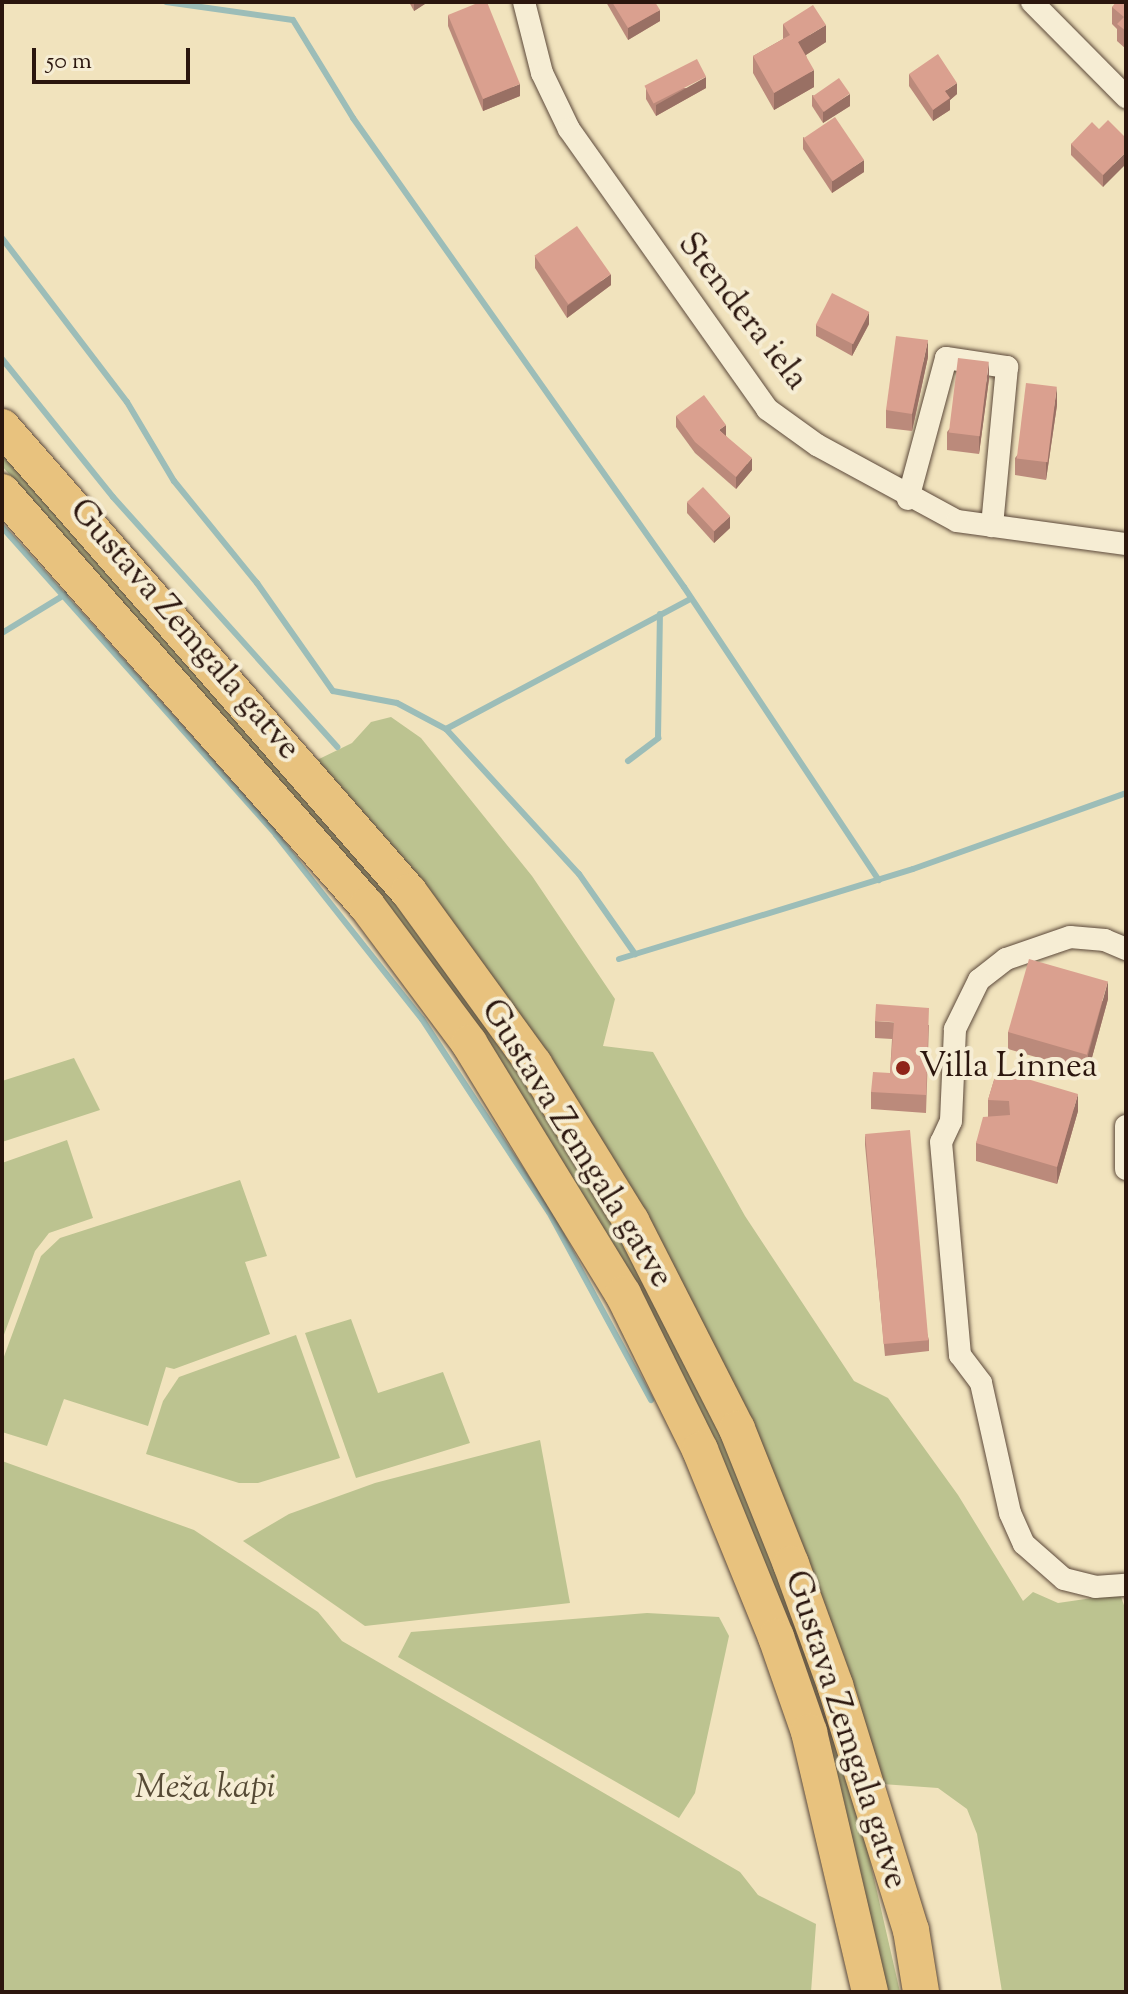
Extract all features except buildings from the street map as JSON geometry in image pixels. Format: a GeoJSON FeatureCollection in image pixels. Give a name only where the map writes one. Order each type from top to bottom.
{"type":"FeatureCollection","features":[{"type":"Feature","properties":{"kind":"main road","name":"Gustava Zemgala gatve"},"geometry":{"type":"LineString","coordinates":[[2,427],[409,892],[534,1064],[631,1221],[737,1429],[791,1564],[835,1685],[911,1930],[921,1992]]}},
{"type":"Feature","properties":{"kind":"main road","name":"Gustava Zemgala gatve"},"geometry":{"type":"LineString","coordinates":[[2,492],[367,906],[469,1043],[536,1147],[623,1294],[737,1537],[809,1732],[870,1992]]}},
{"type":"Feature","properties":{"kind":"main road"},"geometry":{"type":"LineString","coordinates":[[851,1908],[858,1992]]}},
{"type":"Feature","properties":{"kind":"main road"},"geometry":{"type":"LineString","coordinates":[[911,1930],[929,1992]]}},
{"type":"Feature","properties":{"kind":"street","name":"Stendera iela"},"geometry":{"type":"LineString","coordinates":[[524,2],[542,73],[569,129],[733,367],[767,409],[908,499],[957,521],[1126,544]]}},
{"type":"Feature","properties":{"kind":"street"},"geometry":{"type":"LineString","coordinates":[[1032,2],[1126,97]]}},
{"type":"Feature","properties":{"kind":"street"},"geometry":{"type":"LineString","coordinates":[[908,499],[946,358],[1007,367],[992,526]]}},
{"type":"Feature","properties":{"kind":"street"},"geometry":{"type":"LineString","coordinates":[[1126,949],[1105,940],[1070,937],[1006,959],[979,980],[955,1029],[951,1121],[941,1142],[960,1355],[981,1383],[1010,1513],[1024,1544],[1064,1579],[1095,1587],[1126,1585]]}},
{"type":"Feature","properties":{"kind":"street"},"geometry":{"type":"LineString","coordinates":[[1126,1126],[1126,1169]]}},
{"type":"Feature","properties":{"kind":"green space"},"geometry":{"type":"Polygon","coordinates":[[[2,447],[443,957],[621,1230],[716,1416],[800,1621],[862,1826],[900,1992],[885,1992],[873,1933],[608,1236],[496,1055],[319,826],[2,466],[2,447]]]}},
{"type":"Feature","properties":{"kind":"green space"},"geometry":{"type":"Polygon","coordinates":[[[391,717],[421,738],[532,876],[615,999],[603,1046],[653,1052],[745,1216],[854,1381],[888,1398],[958,1495],[1023,1601],[1033,1592],[1058,1603],[1120,1594],[1126,1611],[1126,1992],[1002,1992],[977,1834],[967,1809],[938,1788],[882,1784],[804,1558],[431,896],[317,760],[352,743],[371,722],[391,717]]]}},
{"type":"Feature","properties":{"kind":"green space"},"geometry":{"type":"Polygon","coordinates":[[[74,1058],[100,1110],[2,1142],[2,1081],[74,1058]]]}},
{"type":"Feature","properties":{"kind":"green space"},"geometry":{"type":"Polygon","coordinates":[[[67,1140],[93,1218],[49,1233],[35,1251],[2,1340],[2,1163],[67,1140]]]}},
{"type":"Feature","properties":{"kind":"green space"},"geometry":{"type":"Polygon","coordinates":[[[240,1180],[267,1256],[245,1262],[270,1334],[174,1369],[166,1367],[148,1426],[64,1399],[47,1446],[2,1432],[2,1362],[41,1256],[60,1238],[240,1180]]]}},
{"type":"Feature","properties":{"kind":"green space"},"geometry":{"type":"Polygon","coordinates":[[[351,1319],[378,1393],[443,1372],[470,1443],[356,1478],[305,1333],[351,1319]]]}},
{"type":"Feature","properties":{"kind":"green space"},"geometry":{"type":"Polygon","coordinates":[[[296,1335],[340,1458],[258,1483],[239,1483],[146,1454],[163,1401],[179,1377],[296,1335]]]}},
{"type":"Feature","properties":{"kind":"green space"},"geometry":{"type":"Polygon","coordinates":[[[540,1440],[570,1603],[365,1626],[243,1541],[289,1514],[375,1483],[540,1440]]]}},
{"type":"Feature","properties":{"kind":"green space","name":"Meža kapi"},"geometry":{"type":"Polygon","coordinates":[[[2,1461],[194,1530],[318,1612],[342,1641],[740,1872],[758,1895],[816,1924],[811,1992],[2,1992],[2,1461]]]}},
{"type":"Feature","properties":{"kind":"green space"},"geometry":{"type":"Polygon","coordinates":[[[647,1613],[719,1617],[729,1636],[695,1793],[679,1818],[398,1657],[411,1632],[647,1613]]]}},
{"type":"Feature","properties":{"kind":"waterway"},"geometry":{"type":"LineString","coordinates":[[166,2],[293,20],[353,118],[684,587],[879,880]]}},
{"type":"Feature","properties":{"kind":"waterway"},"geometry":{"type":"LineString","coordinates":[[2,238],[127,402],[174,481],[257,583],[333,691],[397,703],[446,729],[579,874],[635,954]]}},
{"type":"Feature","properties":{"kind":"waterway"},"geometry":{"type":"LineString","coordinates":[[2,359],[113,497],[337,747]]}},
{"type":"Feature","properties":{"kind":"waterway"},"geometry":{"type":"LineString","coordinates":[[2,527],[276,835],[422,1019],[549,1212],[651,1400]]}},
{"type":"Feature","properties":{"kind":"waterway"},"geometry":{"type":"LineString","coordinates":[[2,633],[66,594]]}},
{"type":"Feature","properties":{"kind":"waterway"},"geometry":{"type":"LineString","coordinates":[[446,729],[691,599]]}},
{"type":"Feature","properties":{"kind":"waterway"},"geometry":{"type":"LineString","coordinates":[[628,761],[658,738],[660,614]]}},
{"type":"Feature","properties":{"kind":"waterway"},"geometry":{"type":"LineString","coordinates":[[619,959],[913,869],[1126,793]]}},
{"type":"Feature","properties":{"kind":"place","name":"Villa Linnea"},"geometry":{"type":"Point","coordinates":[903,1068]}}]}
